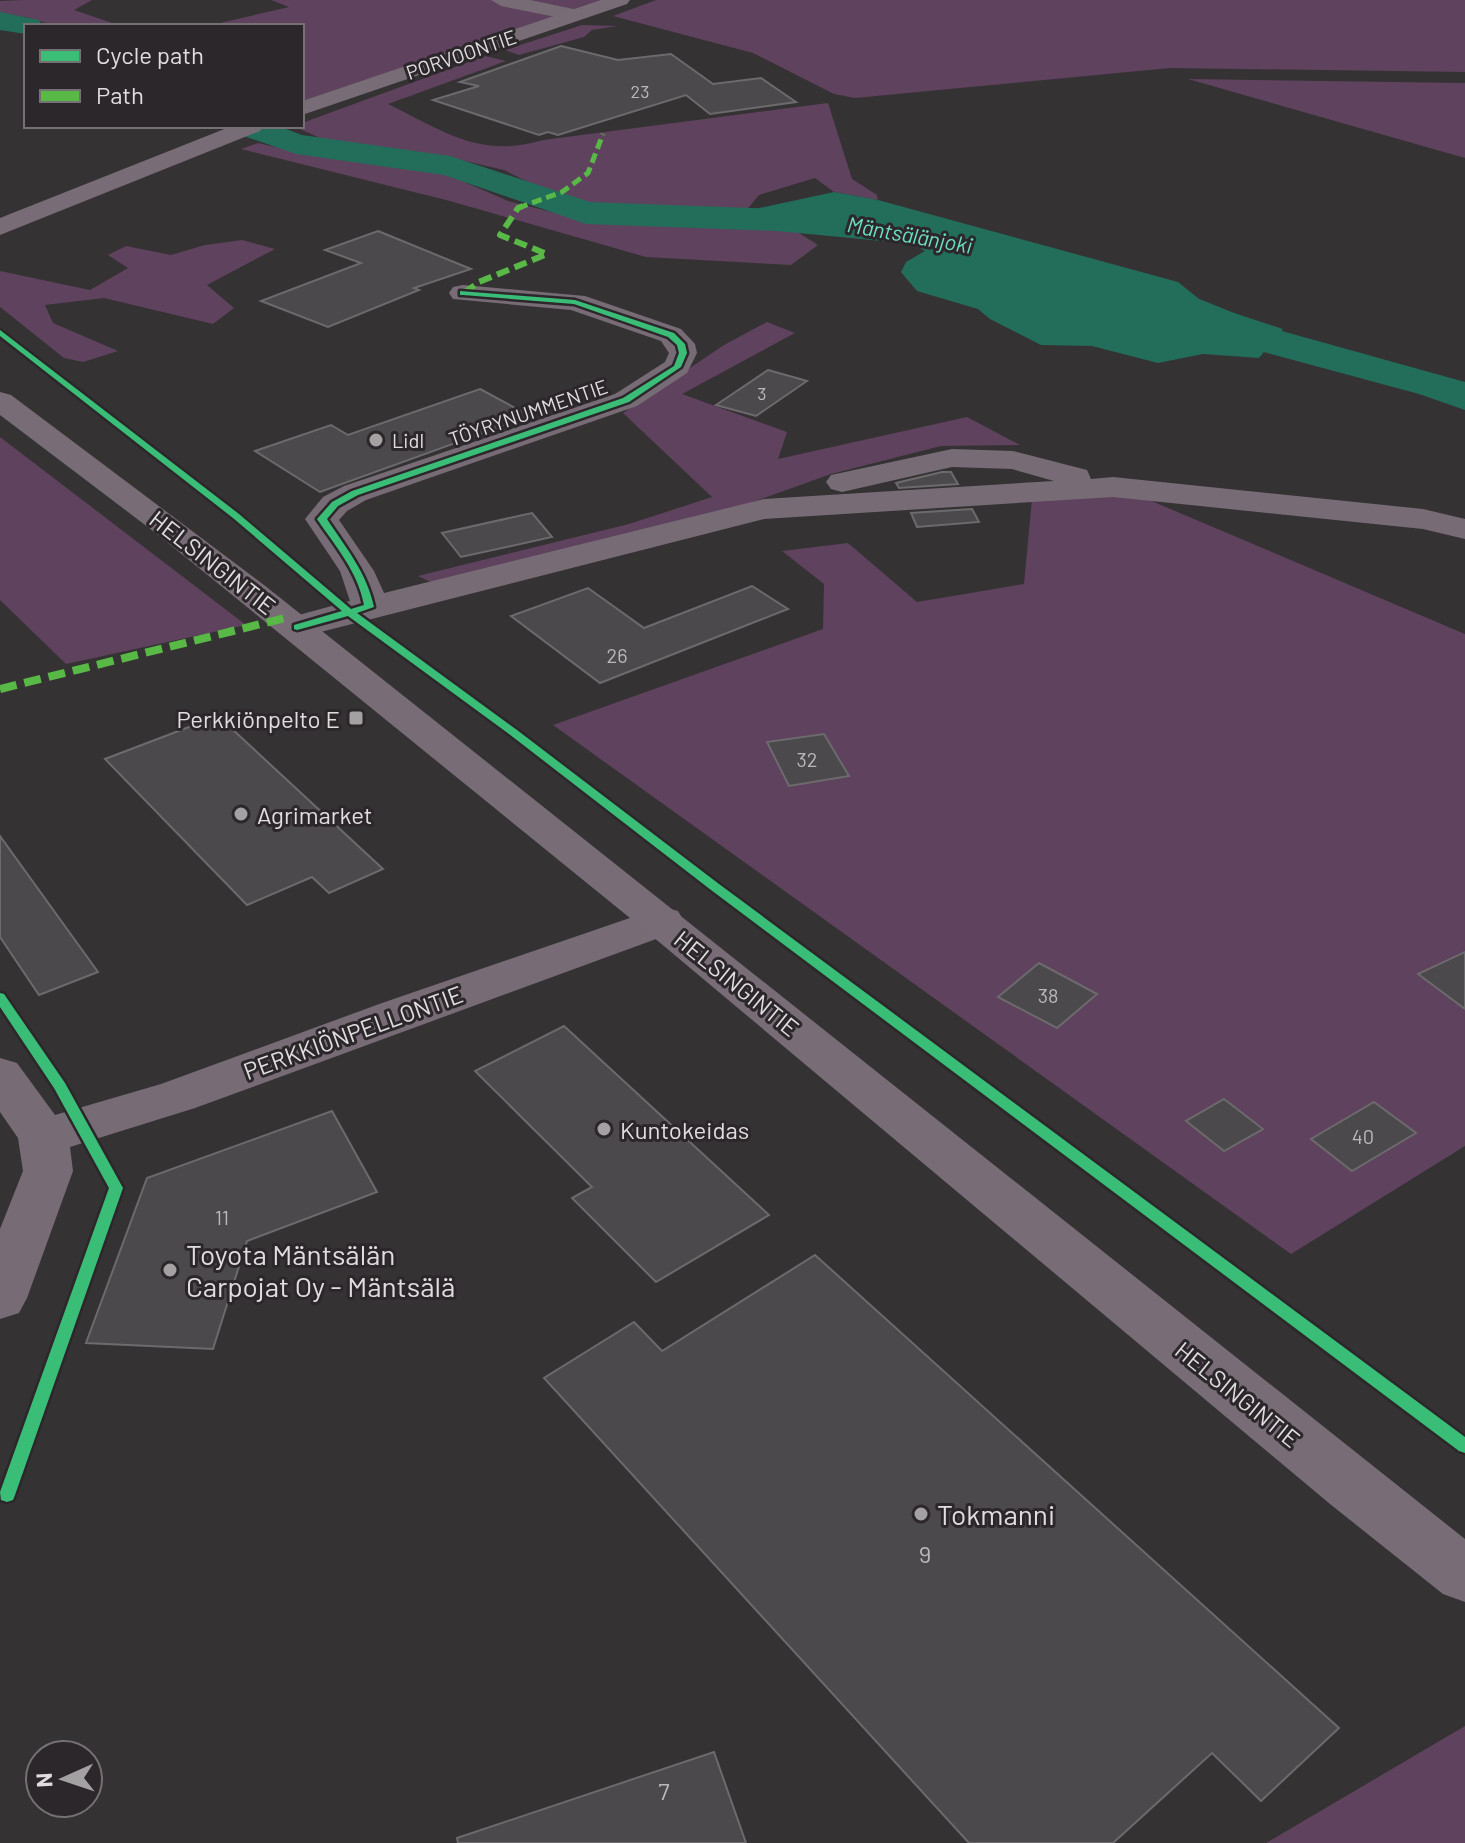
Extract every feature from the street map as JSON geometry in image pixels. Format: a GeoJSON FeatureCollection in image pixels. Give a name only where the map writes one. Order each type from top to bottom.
{"type":"FeatureCollection","features":[{"type":"Feature","properties":{"kind":"main road","name":"PORVOONTIE"},"geometry":{"type":"LineString","coordinates":[[304,107],[620,0]]}},
{"type":"Feature","properties":{"kind":"main road"},"geometry":{"type":"LineString","coordinates":[[0,227],[247,128]]}},
{"type":"Feature","properties":{"kind":"main road"},"geometry":{"type":"LineString","coordinates":[[0,243],[61,205]]}},
{"type":"Feature","properties":{"kind":"main road","name":"HELSINGINTIE"},"geometry":{"type":"LineString","coordinates":[[0,401],[297,627],[662,921],[1339,1476],[1465,1575]]}},
{"type":"Feature","properties":{"kind":"street"},"geometry":{"type":"LineString","coordinates":[[501,0],[576,15]]}},
{"type":"Feature","properties":{"kind":"street","name":"TÖYRYNUMMENTIE"},"geometry":{"type":"LineString","coordinates":[[369,607],[367,590],[359,574],[322,519],[335,504],[355,493],[424,468],[626,400],[677,367],[683,353],[681,344],[671,335],[575,302],[463,293]]}},
{"type":"Feature","properties":{"kind":"street"},"geometry":{"type":"LineString","coordinates":[[297,627],[764,509],[1113,487],[1423,519],[1465,529]]}},
{"type":"Feature","properties":{"kind":"street","name":"PERKKIÖNPELLONTIE"},"geometry":{"type":"LineString","coordinates":[[43,1136],[137,1111],[662,921]]}},
{"type":"Feature","properties":{"kind":"street"},"geometry":{"type":"LineString","coordinates":[[0,1075],[43,1136],[48,1171],[0,1298]]}},
{"type":"Feature","properties":{"kind":"shaded area"},"geometry":{"type":"Polygon","coordinates":[[[92,0],[74,10],[115,24],[49,24],[26,17],[0,16],[0,1],[92,0]]]}},
{"type":"Feature","properties":{"kind":"shaded area"},"geometry":{"type":"Polygon","coordinates":[[[271,0],[605,0],[304,100],[304,24],[216,24],[289,7],[271,0]]]}},
{"type":"Feature","properties":{"kind":"shaded area"},"geometry":{"type":"Polygon","coordinates":[[[656,0],[1465,0],[1465,72],[1170,68],[855,98],[834,94],[753,53],[613,16],[656,0]]]}},
{"type":"Feature","properties":{"kind":"shaded area"},"geometry":{"type":"Polygon","coordinates":[[[582,25],[617,26],[592,30],[584,37],[519,55],[505,50],[582,25]]]}},
{"type":"Feature","properties":{"kind":"shaded area"},"geometry":{"type":"Polygon","coordinates":[[[485,56],[506,61],[388,104],[462,139],[500,146],[828,103],[852,179],[877,195],[878,200],[834,192],[815,178],[759,195],[746,211],[660,211],[591,205],[540,188],[504,170],[452,158],[329,142],[298,128],[304,128],[304,122],[485,56]]]}},
{"type":"Feature","properties":{"kind":"shaded area"},"geometry":{"type":"Polygon","coordinates":[[[1188,79],[1465,83],[1465,158],[1188,79]]]}},
{"type":"Feature","properties":{"kind":"shaded area"},"geometry":{"type":"Polygon","coordinates":[[[258,143],[311,155],[437,170],[508,201],[591,222],[794,230],[818,245],[791,265],[646,257],[450,201],[241,149],[258,143]]]}},
{"type":"Feature","properties":{"kind":"shaded area"},"geometry":{"type":"Polygon","coordinates":[[[242,240],[275,249],[207,285],[234,308],[213,324],[104,298],[45,305],[53,323],[118,351],[83,362],[64,358],[0,307],[0,271],[90,290],[128,268],[108,255],[126,246],[171,255],[205,245],[242,240]]]}},
{"type":"Feature","properties":{"kind":"shaded area"},"geometry":{"type":"Polygon","coordinates":[[[767,322],[795,333],[682,394],[787,432],[778,459],[967,417],[1020,445],[941,446],[831,474],[736,508],[435,584],[418,576],[629,524],[712,497],[623,413],[724,345],[767,322]]]}},
{"type":"Feature","properties":{"kind":"shaded area"},"geometry":{"type":"Polygon","coordinates":[[[0,437],[246,625],[66,664],[0,600],[0,437]]]}},
{"type":"Feature","properties":{"kind":"shaded area"},"geometry":{"type":"Polygon","coordinates":[[[1135,494],[1465,634],[1465,1146],[1291,1254],[553,725],[823,629],[824,584],[782,551],[848,543],[917,602],[1024,584],[1032,499],[1135,494]]]}},
{"type":"Feature","properties":{"kind":"shaded area"},"geometry":{"type":"Polygon","coordinates":[[[1465,1726],[1465,1843],[1266,1843],[1465,1726]]]}},
{"type":"Feature","properties":{"kind":"water"},"geometry":{"type":"Polygon","coordinates":[[[834,192],[878,200],[1178,282],[1204,303],[1283,329],[1259,358],[1203,354],[1158,363],[1092,346],[1041,345],[990,319],[978,309],[917,291],[901,272],[906,262],[925,251],[913,244],[745,228],[746,211],[834,192]]]}},
{"type":"Feature","properties":{"kind":"building"},"geometry":{"type":"Polygon","coordinates":[[[561,46],[618,60],[671,54],[713,84],[761,78],[796,102],[710,114],[686,95],[558,135],[548,132],[539,135],[433,100],[479,86],[460,82],[561,46]]]}},
{"type":"Feature","properties":{"kind":"building"},"geometry":{"type":"Polygon","coordinates":[[[378,231],[471,269],[414,288],[419,290],[328,327],[261,301],[361,263],[325,250],[378,231]]]}},
{"type":"Feature","properties":{"kind":"building"},"geometry":{"type":"Polygon","coordinates":[[[768,370],[807,381],[756,416],[716,405],[768,370]]]}},
{"type":"Feature","properties":{"kind":"building","name":"Lidl"},"geometry":{"type":"Polygon","coordinates":[[[480,389],[530,416],[320,492],[255,451],[331,425],[348,435],[480,389]]]}},
{"type":"Feature","properties":{"kind":"building"},"geometry":{"type":"Polygon","coordinates":[[[951,472],[958,484],[899,488],[896,483],[951,472]]]}},
{"type":"Feature","properties":{"kind":"building"},"geometry":{"type":"Polygon","coordinates":[[[972,509],[979,522],[917,527],[911,513],[972,509]]]}},
{"type":"Feature","properties":{"kind":"building"},"geometry":{"type":"Polygon","coordinates":[[[532,513],[552,537],[461,557],[442,533],[532,513]]]}},
{"type":"Feature","properties":{"kind":"building"},"geometry":{"type":"Polygon","coordinates":[[[752,586],[788,609],[600,683],[511,616],[588,588],[644,628],[752,586]]]}},
{"type":"Feature","properties":{"kind":"building","name":"Agrimarket"},"geometry":{"type":"Polygon","coordinates":[[[218,716],[383,869],[329,893],[312,877],[247,905],[105,759],[218,716]]]}},
{"type":"Feature","properties":{"kind":"building"},"geometry":{"type":"Polygon","coordinates":[[[824,734],[849,776],[789,786],[767,742],[824,734]]]}},
{"type":"Feature","properties":{"kind":"building"},"geometry":{"type":"Polygon","coordinates":[[[0,836],[98,972],[39,995],[0,937],[0,836]]]}},
{"type":"Feature","properties":{"kind":"building"},"geometry":{"type":"Polygon","coordinates":[[[1465,952],[1465,1009],[1418,974],[1465,952]]]}},
{"type":"Feature","properties":{"kind":"building"},"geometry":{"type":"Polygon","coordinates":[[[1039,963],[1097,994],[1057,1028],[998,997],[1039,963]]]}},
{"type":"Feature","properties":{"kind":"building","name":"Kuntokeidas"},"geometry":{"type":"Polygon","coordinates":[[[564,1026],[769,1215],[656,1282],[572,1198],[592,1187],[475,1071],[564,1026]]]}},
{"type":"Feature","properties":{"kind":"building"},"geometry":{"type":"Polygon","coordinates":[[[1224,1099],[1263,1129],[1224,1151],[1186,1121],[1224,1099]]]}},
{"type":"Feature","properties":{"kind":"building"},"geometry":{"type":"Polygon","coordinates":[[[1374,1102],[1416,1133],[1352,1171],[1311,1139],[1374,1102]]]}},
{"type":"Feature","properties":{"kind":"building"},"geometry":{"type":"Polygon","coordinates":[[[332,1111],[377,1192],[247,1241],[213,1349],[86,1343],[147,1178],[332,1111]]]}},
{"type":"Feature","properties":{"kind":"building"},"geometry":{"type":"Polygon","coordinates":[[[815,1255],[1339,1728],[1261,1801],[1212,1753],[1113,1843],[969,1843],[544,1378],[634,1322],[662,1351],[815,1255]]]}},
{"type":"Feature","properties":{"kind":"building"},"geometry":{"type":"Polygon","coordinates":[[[714,1752],[746,1843],[458,1843],[457,1838],[714,1752]]]}},
{"type":"Feature","properties":{"kind":"waterway","name":"Mäntsälänjoki"},"geometry":{"type":"LineString","coordinates":[[0,21],[24,25]]}},
{"type":"Feature","properties":{"kind":"waterway","name":"Mäntsälänjoki"},"geometry":{"type":"LineString","coordinates":[[252,128],[296,144],[450,166],[586,213],[832,222]]}},
{"type":"Feature","properties":{"kind":"waterway","name":"Mäntsälänjoki"},"geometry":{"type":"LineString","coordinates":[[1192,308],[1256,337],[1434,385],[1465,397]]}},
{"type":"Feature","properties":{"kind":"marked path"},"geometry":{"type":"LineString","coordinates":[[464,293],[479,282],[547,254],[500,235],[518,208],[562,192],[588,173],[603,134]]}},
{"type":"Feature","properties":{"kind":"marked path"},"geometry":{"type":"LineString","coordinates":[[0,689],[285,618]]}},
{"type":"Feature","properties":{"kind":"cycle path"},"geometry":{"type":"LineString","coordinates":[[297,627],[369,607],[357,571],[322,519],[335,504],[355,493],[626,400],[677,367],[683,353],[681,344],[671,335],[575,302],[463,293]]}},
{"type":"Feature","properties":{"kind":"cycle path"},"geometry":{"type":"LineString","coordinates":[[0,332],[236,516],[350,613],[1465,1446]]}},
{"type":"Feature","properties":{"kind":"cycle path"},"geometry":{"type":"LineString","coordinates":[[0,997],[60,1086],[116,1188],[7,1495]]}},
{"type":"Feature","properties":{"kind":"place","name":"Lidl"},"geometry":{"type":"Point","coordinates":[376,440]}},
{"type":"Feature","properties":{"kind":"place","name":"Perkkiönpelto E"},"geometry":{"type":"Point","coordinates":[356,718]}},
{"type":"Feature","properties":{"kind":"place","name":"Agrimarket"},"geometry":{"type":"Point","coordinates":[241,814]}},
{"type":"Feature","properties":{"kind":"place","name":"Kuntokeidas"},"geometry":{"type":"Point","coordinates":[604,1129]}},
{"type":"Feature","properties":{"kind":"place","name":"Toyota Mäntsälän Carpojat Oy - Mäntsälä"},"geometry":{"type":"Point","coordinates":[170,1270]}},
{"type":"Feature","properties":{"kind":"place","name":"Tokmanni"},"geometry":{"type":"Point","coordinates":[921,1514]}}]}
